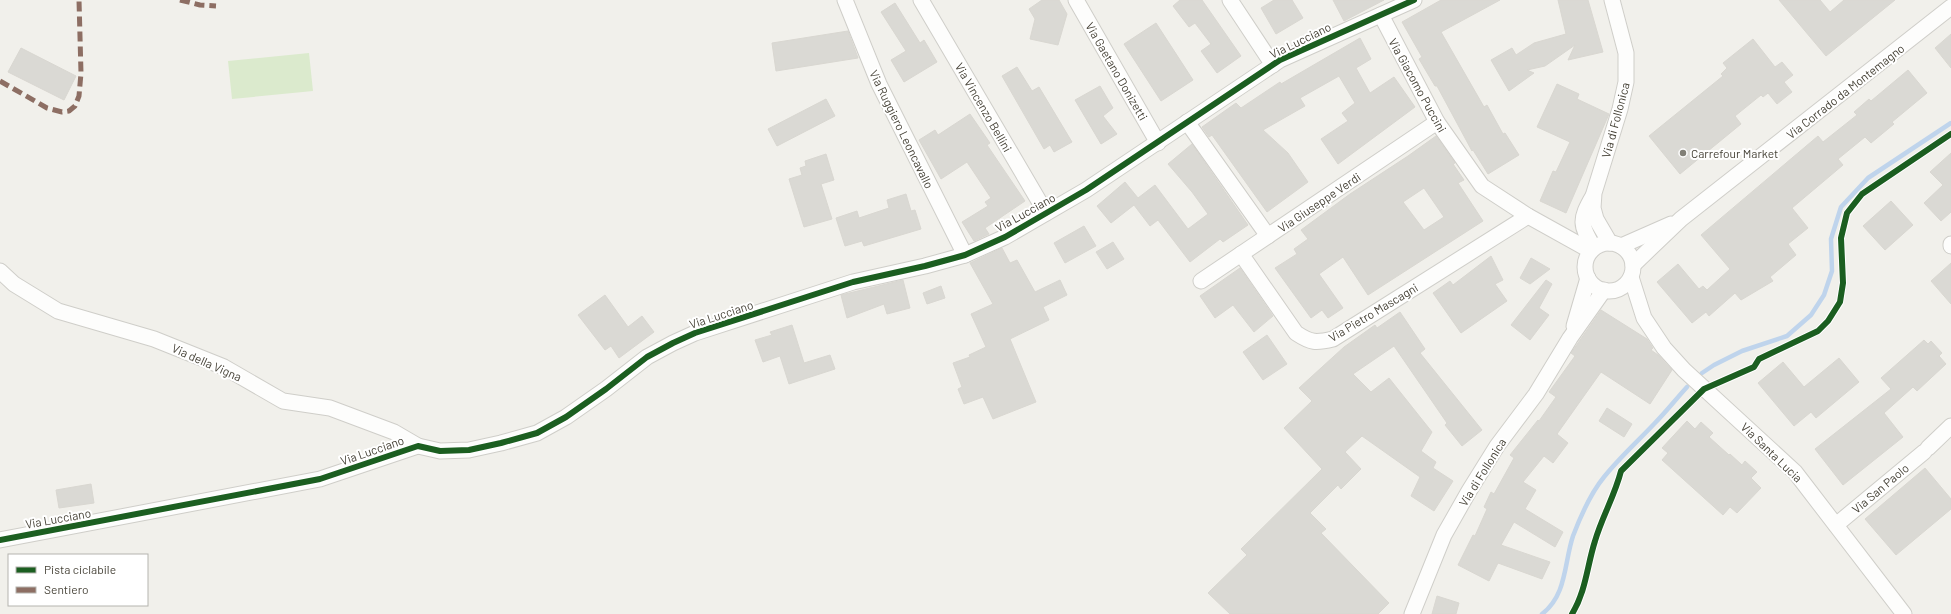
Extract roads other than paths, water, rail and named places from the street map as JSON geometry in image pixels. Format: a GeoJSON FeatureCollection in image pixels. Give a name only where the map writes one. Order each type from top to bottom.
{"type":"FeatureCollection","features":[{"type":"Feature","properties":{"kind":"street","name":"Via Ruggiero Leoncavallo"},"geometry":{"type":"LineString","coordinates":[[845,0],[879,84],[965,255]]}},
{"type":"Feature","properties":{"kind":"street","name":"Via Vincenzo Bellini"},"geometry":{"type":"LineString","coordinates":[[921,0],[1046,214]]}},
{"type":"Feature","properties":{"kind":"street","name":"Via Gaetano Donizetti"},"geometry":{"type":"LineString","coordinates":[[1076,0],[1158,143]]}},
{"type":"Feature","properties":{"kind":"street"},"geometry":{"type":"LineString","coordinates":[[1230,0],[1273,65]]}},
{"type":"Feature","properties":{"kind":"street","name":"Via Lucciano"},"geometry":{"type":"LineString","coordinates":[[0,540],[320,479],[418,446],[440,451],[469,450],[537,433],[566,417],[647,357],[673,342],[695,333],[853,282],[925,266],[965,255],[1005,237],[1086,190],[1273,65],[1308,47],[1414,0]]}},
{"type":"Feature","properties":{"kind":"street","name":"Via di Follonica"},"geometry":{"type":"LineString","coordinates":[[1592,250],[1583,230],[1582,219],[1594,193],[1620,109],[1626,82],[1626,53],[1612,0]]}},
{"type":"Feature","properties":{"kind":"street","name":"Via Corrado da Montemagno"},"geometry":{"type":"LineString","coordinates":[[1632,271],[1681,219],[1951,7]]}},
{"type":"Feature","properties":{"kind":"street","name":"Via Giacomo Puccini"},"geometry":{"type":"LineString","coordinates":[[1380,15],[1436,122],[1482,186],[1528,216],[1592,250]]}},
{"type":"Feature","properties":{"kind":"street"},"geometry":{"type":"LineString","coordinates":[[1188,122],[1268,236]]}},
{"type":"Feature","properties":{"kind":"street","name":"Via Giuseppe Verdi"},"geometry":{"type":"LineString","coordinates":[[1201,281],[1436,122]]}},
{"type":"Feature","properties":{"kind":"street","name":"Via di Follonica"},"geometry":{"type":"LineString","coordinates":[[1594,193],[1594,214],[1615,244]]}},
{"type":"Feature","properties":{"kind":"street","name":"Via Pietro Mascagni"},"geometry":{"type":"LineString","coordinates":[[1241,254],[1296,333],[1307,340],[1320,342],[1333,339],[1528,216]]}},
{"type":"Feature","properties":{"kind":"street","name":"Via Corrado da Montemagno"},"geometry":{"type":"LineString","coordinates":[[1615,244],[1681,219]]}},
{"type":"Feature","properties":{"kind":"street"},"geometry":{"type":"LineString","coordinates":[[1601,244],[1615,244],[1629,254],[1632,271],[1626,284],[1611,290],[1593,285],[1588,278],[1586,262],[1592,250],[1601,244]]}},
{"type":"Feature","properties":{"kind":"street","name":"Via della Vigna"},"geometry":{"type":"LineString","coordinates":[[0,271],[14,284],[58,311],[154,339],[224,367],[283,401],[330,408],[394,432],[418,446]]}},
{"type":"Feature","properties":{"kind":"street","name":"Via Santa Lucia"},"geometry":{"type":"LineString","coordinates":[[1632,271],[1644,318],[1655,337],[1677,364],[1786,462],[1904,614]]}},
{"type":"Feature","properties":{"kind":"street","name":"Via di Follonica"},"geometry":{"type":"LineString","coordinates":[[1570,338],[1588,278]]}},
{"type":"Feature","properties":{"kind":"street","name":"Via di Follonica"},"geometry":{"type":"LineString","coordinates":[[1412,614],[1444,535],[1497,446],[1536,394],[1570,338],[1611,290]]}},
{"type":"Feature","properties":{"kind":"street","name":"Via Santa Lucia"},"geometry":{"type":"LineString","coordinates":[[1611,290],[1644,318]]}},
{"type":"Feature","properties":{"kind":"street","name":"Via San Paolo"},"geometry":{"type":"LineString","coordinates":[[1836,525],[1926,450],[1951,426]]}},
{"type":"Feature","properties":{"kind":"waterway"},"geometry":{"type":"LineString","coordinates":[[1702,373],[1714,365],[1742,351],[1787,336],[1811,315],[1824,295],[1832,271],[1831,239],[1841,207],[1868,178],[1951,123]]}},
{"type":"Feature","properties":{"kind":"waterway"},"geometry":{"type":"LineString","coordinates":[[1542,614],[1556,598],[1564,578],[1573,536],[1594,490],[1616,463],[1687,387]]}},
{"type":"Feature","properties":{"kind":"place","name":"Carrefour Market"},"geometry":{"type":"Point","coordinates":[1683,153]}}]}
